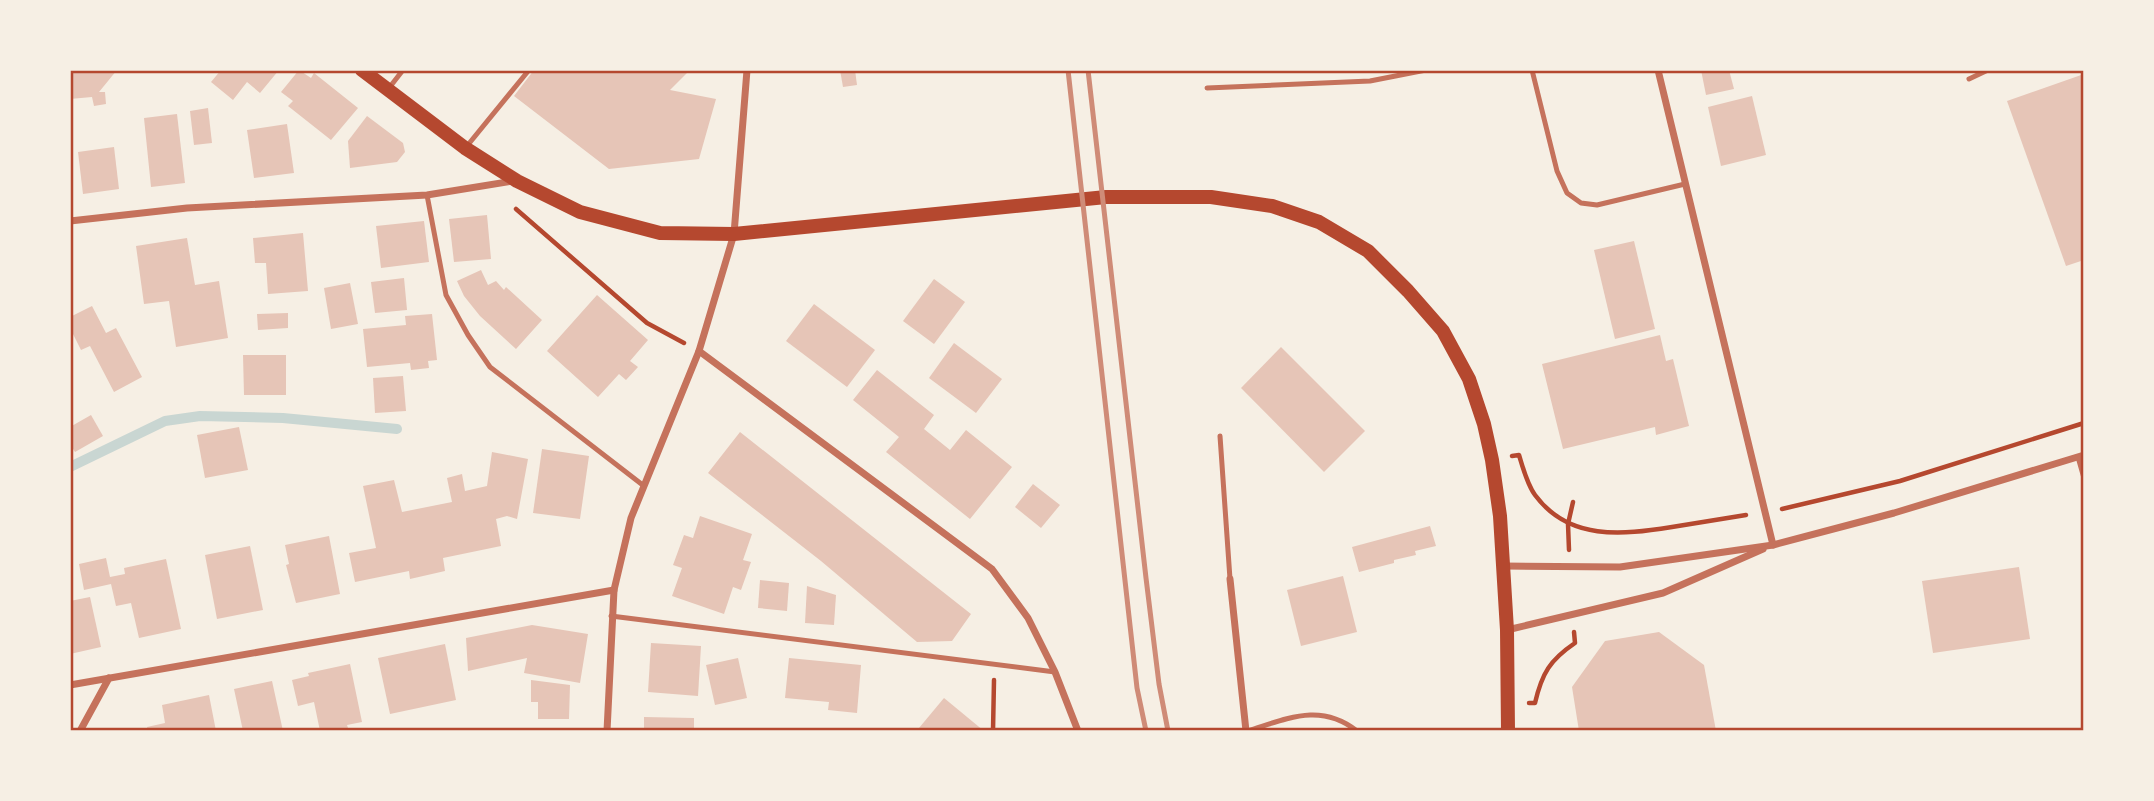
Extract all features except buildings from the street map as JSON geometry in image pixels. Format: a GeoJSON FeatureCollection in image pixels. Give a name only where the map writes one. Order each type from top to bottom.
{"type":"FeatureCollection","features":[{"type":"Feature","properties":{"kind":"main road"},"geometry":{"type":"LineString","coordinates":[[362,70],[465,148],[517,181],[580,212],[660,233],[734,234],[1106,197],[1211,197],[1272,206],[1319,222],[1368,251],[1408,291],[1443,331],[1469,379],[1484,424],[1492,460],[1504,566],[1508,731]]}},
{"type":"Feature","properties":{"kind":"street"},"geometry":{"type":"LineString","coordinates":[[607,731],[614,590],[631,518],[699,351],[734,234],[747,70]]}},
{"type":"Feature","properties":{"kind":"street"},"geometry":{"type":"LineString","coordinates":[[1658,70],[1773,545]]}},
{"type":"Feature","properties":{"kind":"street"},"geometry":{"type":"LineString","coordinates":[[70,221],[187,208],[427,195],[517,181]]}},
{"type":"Feature","properties":{"kind":"street"},"geometry":{"type":"LineString","coordinates":[[699,351],[992,569],[1028,618],[1055,672],[1078,731]]}},
{"type":"Feature","properties":{"kind":"street"},"geometry":{"type":"LineString","coordinates":[[1504,566],[1620,567],[1773,545],[1894,513],[2081,456]]}},
{"type":"Feature","properties":{"kind":"street"},"geometry":{"type":"LineString","coordinates":[[1507,631],[1663,593],[1773,545]]}},
{"type":"Feature","properties":{"kind":"street"},"geometry":{"type":"LineString","coordinates":[[1230,579],[1247,731]]}},
{"type":"Feature","properties":{"kind":"street"},"geometry":{"type":"LineString","coordinates":[[70,685],[614,590]]}},
{"type":"Feature","properties":{"kind":"street"},"geometry":{"type":"LineString","coordinates":[[80,731],[108,678]]}},
{"type":"Feature","properties":{"kind":"lane"},"geometry":{"type":"LineString","coordinates":[[387,90],[403,70]]}},
{"type":"Feature","properties":{"kind":"lane"},"geometry":{"type":"LineString","coordinates":[[465,148],[529,70]]}},
{"type":"Feature","properties":{"kind":"lane"},"geometry":{"type":"LineString","coordinates":[[1207,88],[1370,81],[1426,70]]}},
{"type":"Feature","properties":{"kind":"lane"},"geometry":{"type":"LineString","coordinates":[[1532,70],[1557,171],[1567,193],[1581,203],[1597,205],[1685,184]]}},
{"type":"Feature","properties":{"kind":"lane"},"geometry":{"type":"LineString","coordinates":[[1969,79],[1988,70]]}},
{"type":"Feature","properties":{"kind":"lane"},"geometry":{"type":"LineString","coordinates":[[427,195],[446,295],[490,367],[644,485]]}},
{"type":"Feature","properties":{"kind":"lane"},"geometry":{"type":"LineString","coordinates":[[1220,436],[1230,579]]}},
{"type":"Feature","properties":{"kind":"lane"},"geometry":{"type":"LineString","coordinates":[[2081,456],[2084,478]]}},
{"type":"Feature","properties":{"kind":"lane"},"geometry":{"type":"LineString","coordinates":[[611,616],[1055,672]]}},
{"type":"Feature","properties":{"kind":"lane"},"geometry":{"type":"LineString","coordinates":[[1247,731],[1295,717],[1319,714],[1342,719],[1357,731]]}},
{"type":"Feature","properties":{"kind":"path"},"geometry":{"type":"LineString","coordinates":[[489,185],[647,323],[699,351]]}},
{"type":"Feature","properties":{"kind":"path"},"geometry":{"type":"LineString","coordinates":[[1568,524],[1573,502]]}},
{"type":"Feature","properties":{"kind":"path"},"geometry":{"type":"LineString","coordinates":[[993,731],[994,666]]}},
{"type":"Feature","properties":{"kind":"waterway"},"geometry":{"type":"LineString","coordinates":[[70,467],[165,421],[200,416],[283,418],[397,429]]}},
{"type":"Feature","properties":{"kind":"railway"},"geometry":{"type":"LineString","coordinates":[[1068,70],[1137,688],[1146,731]]}},
{"type":"Feature","properties":{"kind":"railway"},"geometry":{"type":"LineString","coordinates":[[1088,70],[1146,578],[1159,684],[1168,731]]}}]}
